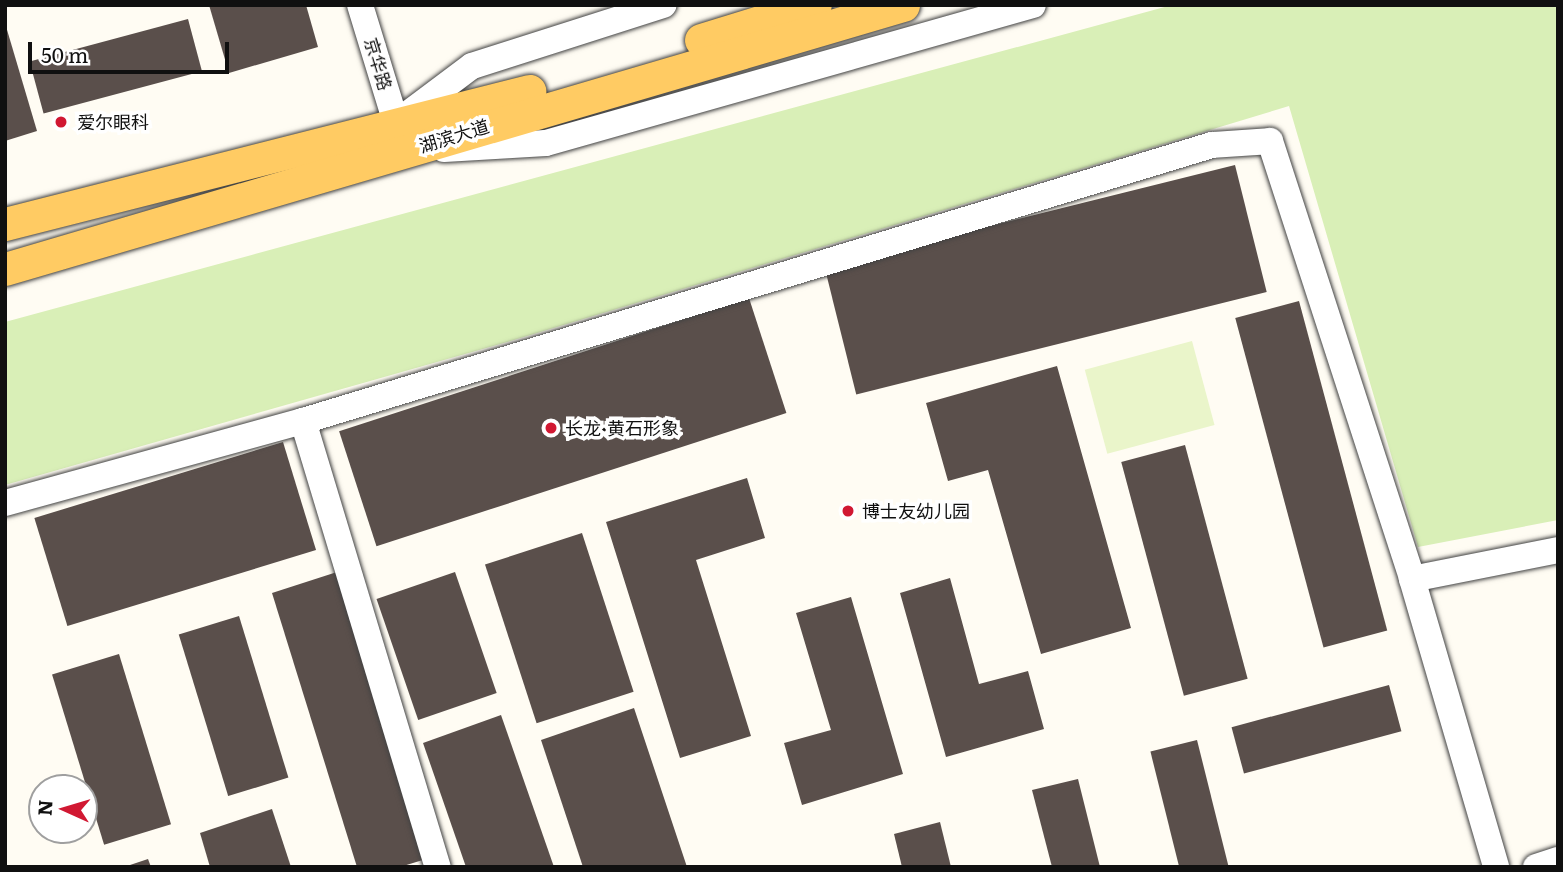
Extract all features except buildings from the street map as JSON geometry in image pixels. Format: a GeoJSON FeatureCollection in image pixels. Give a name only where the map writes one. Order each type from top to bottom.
{"type":"FeatureCollection","features":[{"type":"Feature","properties":{"kind":"main road","name":"湖滨大道"},"geometry":{"type":"LineString","coordinates":[[5,269],[548,87],[815,5]]}},
{"type":"Feature","properties":{"kind":"main road","name":"湖滨大道"},"geometry":{"type":"LineString","coordinates":[[5,224],[398,137],[903,5]]}},
{"type":"Feature","properties":{"kind":"street","name":"京华路"},"geometry":{"type":"LineString","coordinates":[[360,5],[398,137]]}},
{"type":"Feature","properties":{"kind":"street"},"geometry":{"type":"LineString","coordinates":[[398,137],[472,66],[663,5]]}},
{"type":"Feature","properties":{"kind":"street"},"geometry":{"type":"LineString","coordinates":[[398,137],[546,143],[1033,5]]}},
{"type":"Feature","properties":{"kind":"street"},"geometry":{"type":"LineString","coordinates":[[5,503],[303,421],[1212,145],[1270,141],[1412,579],[1496,867]]}},
{"type":"Feature","properties":{"kind":"street"},"geometry":{"type":"LineString","coordinates":[[303,421],[438,867]]}},
{"type":"Feature","properties":{"kind":"street"},"geometry":{"type":"LineString","coordinates":[[1412,579],[1558,550]]}},
{"type":"Feature","properties":{"kind":"street"},"geometry":{"type":"LineString","coordinates":[[1536,867],[1558,860]]}},
{"type":"Feature","properties":{"kind":"green space"},"geometry":{"type":"Polygon","coordinates":[[[1172,5],[1558,5],[1558,520],[1418,547],[1289,106],[514,340],[5,485],[5,322],[1172,5]]]}},
{"type":"Feature","properties":{"kind":"green space"},"geometry":{"type":"Polygon","coordinates":[[[1192,341],[1215,425],[1107,454],[1085,370],[1192,341]]]}},
{"type":"Feature","properties":{"kind":"place","name":"爱尔眼科"},"geometry":{"type":"Point","coordinates":[61,122]}},
{"type":"Feature","properties":{"kind":"place","name":"长龙·黄石形象"},"geometry":{"type":"Point","coordinates":[551,428]}},
{"type":"Feature","properties":{"kind":"place","name":"博士友幼儿园"},"geometry":{"type":"Point","coordinates":[848,511]}}]}
